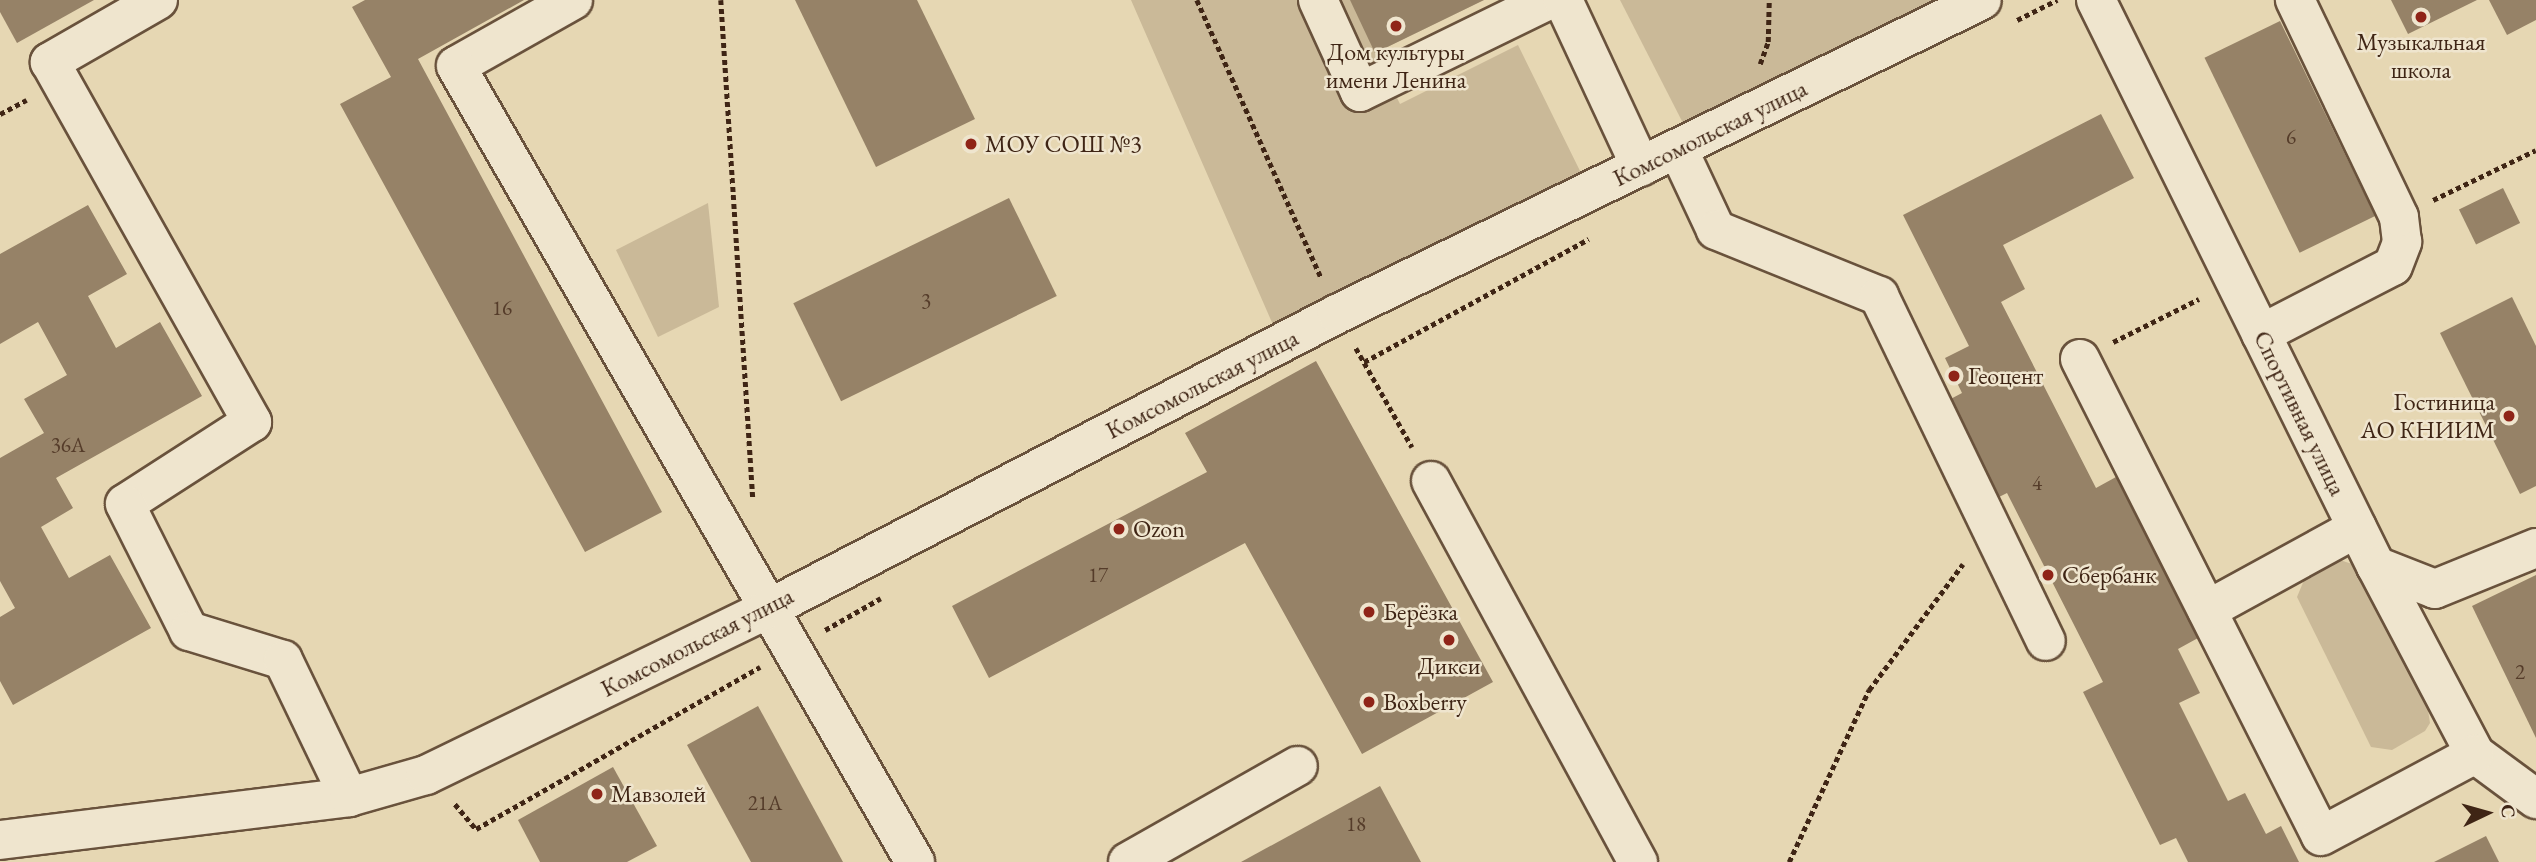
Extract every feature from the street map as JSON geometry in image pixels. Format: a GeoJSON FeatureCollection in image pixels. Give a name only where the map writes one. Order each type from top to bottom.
{"type":"FeatureCollection","features":[{"type":"Feature","properties":{"kind":"street"},"geometry":{"type":"LineString","coordinates":[[158,0],[50,62],[252,422],[125,504],[189,631],[283,660],[349,797]]}},
{"type":"Feature","properties":{"kind":"street"},"geometry":{"type":"LineString","coordinates":[[573,0],[456,66],[766,611],[915,862]]}},
{"type":"Feature","properties":{"kind":"street"},"geometry":{"type":"LineString","coordinates":[[1318,0],[1360,92],[1549,0]]}},
{"type":"Feature","properties":{"kind":"street"},"geometry":{"type":"LineString","coordinates":[[1563,0],[1641,167]]}},
{"type":"Feature","properties":{"kind":"street","name":"Комсомольская улица"},"geometry":{"type":"LineString","coordinates":[[0,840],[349,797],[425,775],[766,611],[1337,314],[1982,0]]}},
{"type":"Feature","properties":{"kind":"street","name":"Спортивная улица"},"geometry":{"type":"LineString","coordinates":[[2096,0],[2376,566],[2475,754],[2536,799]]}},
{"type":"Feature","properties":{"kind":"street"},"geometry":{"type":"LineString","coordinates":[[2261,334],[2393,266],[2402,242],[2399,216],[2295,0]]}},
{"type":"Feature","properties":{"kind":"street"},"geometry":{"type":"LineString","coordinates":[[1678,149],[1716,230],[1879,296],[2046,641]]}},
{"type":"Feature","properties":{"kind":"street"},"geometry":{"type":"LineString","coordinates":[[2080,359],[2321,836],[2475,754]]}},
{"type":"Feature","properties":{"kind":"street"},"geometry":{"type":"LineString","coordinates":[[1431,481],[1638,862]]}},
{"type":"Feature","properties":{"kind":"street"},"geometry":{"type":"LineString","coordinates":[[2207,610],[2357,527]]}},
{"type":"Feature","properties":{"kind":"street"},"geometry":{"type":"LineString","coordinates":[[2376,566],[2435,589],[2536,548]]}},
{"type":"Feature","properties":{"kind":"street"},"geometry":{"type":"LineString","coordinates":[[1128,862],[1298,766]]}},
{"type":"Feature","properties":{"kind":"path"},"geometry":{"type":"LineString","coordinates":[[720,0],[754,508]]}},
{"type":"Feature","properties":{"kind":"path"},"geometry":{"type":"LineString","coordinates":[[1197,0],[1337,314],[1431,481]]}},
{"type":"Feature","properties":{"kind":"path"},"geometry":{"type":"LineString","coordinates":[[1759,70],[1768,42],[1769,0]]}},
{"type":"Feature","properties":{"kind":"path"},"geometry":{"type":"LineString","coordinates":[[2399,216],[2536,150]]}},
{"type":"Feature","properties":{"kind":"path"},"geometry":{"type":"LineString","coordinates":[[1364,362],[1595,235]]}},
{"type":"Feature","properties":{"kind":"path"},"geometry":{"type":"LineString","coordinates":[[2080,359],[2235,281]]}},
{"type":"Feature","properties":{"kind":"path"},"geometry":{"type":"LineString","coordinates":[[1789,862],[1869,690],[1962,570],[1965,557]]}},
{"type":"Feature","properties":{"kind":"shaded area"},"geometry":{"type":"Polygon","coordinates":[[[1131,0],[1484,0],[1375,53],[1400,104],[1518,45],[1582,175],[1274,327],[1131,0]]]}},
{"type":"Feature","properties":{"kind":"shaded area"},"geometry":{"type":"Polygon","coordinates":[[[1620,0],[1947,0],[1685,127],[1620,0]]]}},
{"type":"Feature","properties":{"kind":"shaded area"},"geometry":{"type":"Polygon","coordinates":[[[708,203],[719,307],[658,337],[616,250],[708,203]]]}},
{"type":"Feature","properties":{"kind":"shaded area"},"geometry":{"type":"Polygon","coordinates":[[[2337,559],[2358,566],[2428,710],[2430,723],[2425,731],[2392,750],[2371,747],[2297,597],[2307,573],[2337,559]]]}},
{"type":"Feature","properties":{"kind":"building"},"geometry":{"type":"Polygon","coordinates":[[[0,0],[94,0],[17,43],[0,12],[0,0]]]}},
{"type":"Feature","properties":{"kind":"building"},"geometry":{"type":"Polygon","coordinates":[[[365,0],[524,0],[418,59],[662,512],[585,552],[340,104],[391,77],[352,7],[365,0]]]}},
{"type":"Feature","properties":{"kind":"building","name":"МОУ СОШ №3"},"geometry":{"type":"Polygon","coordinates":[[[795,0],[917,0],[975,119],[876,167],[795,0]]]}},
{"type":"Feature","properties":{"kind":"building","name":"Дом культуры имени Ленина"},"geometry":{"type":"Polygon","coordinates":[[[1350,0],[1484,0],[1375,53],[1350,0]]]}},
{"type":"Feature","properties":{"kind":"building","name":"Музыкальная школа"},"geometry":{"type":"Polygon","coordinates":[[[2391,0],[2477,0],[2408,34],[2391,0]]]}},
{"type":"Feature","properties":{"kind":"building","name":"Музыкальная школа"},"geometry":{"type":"Polygon","coordinates":[[[2489,0],[2536,0],[2536,20],[2507,35],[2489,0]]]}},
{"type":"Feature","properties":{"kind":"building"},"geometry":{"type":"Polygon","coordinates":[[[2280,21],[2375,216],[2300,253],[2205,58],[2280,21]]]}},
{"type":"Feature","properties":{"kind":"building"},"geometry":{"type":"Polygon","coordinates":[[[2101,114],[2134,178],[2003,245],[2025,289],[2001,302],[2096,488],[2116,477],[2198,638],[2178,649],[2200,693],[2179,703],[2228,801],[2245,793],[2266,834],[2281,826],[2299,862],[2188,862],[2176,838],[2160,845],[2083,692],[2103,682],[2007,493],[1989,502],[1943,403],[1962,393],[1945,358],[1969,346],[1903,215],[2101,114]]]}},
{"type":"Feature","properties":{"kind":"building"},"geometry":{"type":"Polygon","coordinates":[[[2503,188],[2520,223],[2476,245],[2459,209],[2503,188]]]}},
{"type":"Feature","properties":{"kind":"building","name":"МОУ СОШ №3"},"geometry":{"type":"Polygon","coordinates":[[[1009,198],[1057,296],[841,401],[793,303],[1009,198]]]}},
{"type":"Feature","properties":{"kind":"building"},"geometry":{"type":"Polygon","coordinates":[[[88,205],[127,274],[88,296],[116,348],[160,322],[202,396],[56,478],[73,508],[41,527],[69,578],[110,555],[151,628],[13,705],[0,681],[0,617],[15,608],[0,581],[0,458],[44,433],[24,399],[67,375],[38,322],[0,344],[0,254],[88,205]]]}},
{"type":"Feature","properties":{"kind":"building","name":"Гостиница АО КНИИМ"},"geometry":{"type":"Polygon","coordinates":[[[2512,297],[2536,346],[2536,486],[2520,494],[2440,333],[2512,297]]]}},
{"type":"Feature","properties":{"kind":"building","name":"Берёзка"},"geometry":{"type":"Polygon","coordinates":[[[1316,361],[1493,682],[1362,754],[1245,543],[989,678],[952,606],[1207,472],[1185,433],[1316,361]]]}},
{"type":"Feature","properties":{"kind":"building"},"geometry":{"type":"Polygon","coordinates":[[[2536,575],[2536,738],[2472,606],[2536,575]]]}},
{"type":"Feature","properties":{"kind":"building"},"geometry":{"type":"Polygon","coordinates":[[[758,706],[843,862],[751,862],[687,745],[758,706]]]}},
{"type":"Feature","properties":{"kind":"building","name":"Мавзолей"},"geometry":{"type":"Polygon","coordinates":[[[613,767],[657,846],[627,862],[540,862],[518,820],[613,767]]]}},
{"type":"Feature","properties":{"kind":"building"},"geometry":{"type":"Polygon","coordinates":[[[1380,786],[1421,862],[1241,862],[1380,786]]]}},
{"type":"Feature","properties":{"kind":"building"},"geometry":{"type":"Polygon","coordinates":[[[2486,836],[2499,862],[2434,862],[2486,836]]]}},
{"type":"Feature","properties":{"kind":"place","name":"Музыкальная школа"},"geometry":{"type":"Point","coordinates":[2421,17]}},
{"type":"Feature","properties":{"kind":"place","name":"Дом культуры имени Ленина"},"geometry":{"type":"Point","coordinates":[1396,26]}},
{"type":"Feature","properties":{"kind":"place","name":"МОУ СОШ №3"},"geometry":{"type":"Point","coordinates":[971,144]}},
{"type":"Feature","properties":{"kind":"place","name":"Геоцент"},"geometry":{"type":"Point","coordinates":[1954,376]}},
{"type":"Feature","properties":{"kind":"place","name":"Гостиница АО КНИИМ"},"geometry":{"type":"Point","coordinates":[2509,416]}},
{"type":"Feature","properties":{"kind":"place","name":"Ozon"},"geometry":{"type":"Point","coordinates":[1119,529]}},
{"type":"Feature","properties":{"kind":"place","name":"Сбербанк"},"geometry":{"type":"Point","coordinates":[2048,575]}},
{"type":"Feature","properties":{"kind":"place","name":"Берёзка"},"geometry":{"type":"Point","coordinates":[1369,612]}},
{"type":"Feature","properties":{"kind":"place","name":"Дикси"},"geometry":{"type":"Point","coordinates":[1449,640]}},
{"type":"Feature","properties":{"kind":"place","name":"Boxberry"},"geometry":{"type":"Point","coordinates":[1369,702]}},
{"type":"Feature","properties":{"kind":"place","name":"Мавзолей"},"geometry":{"type":"Point","coordinates":[597,794]}}]}
